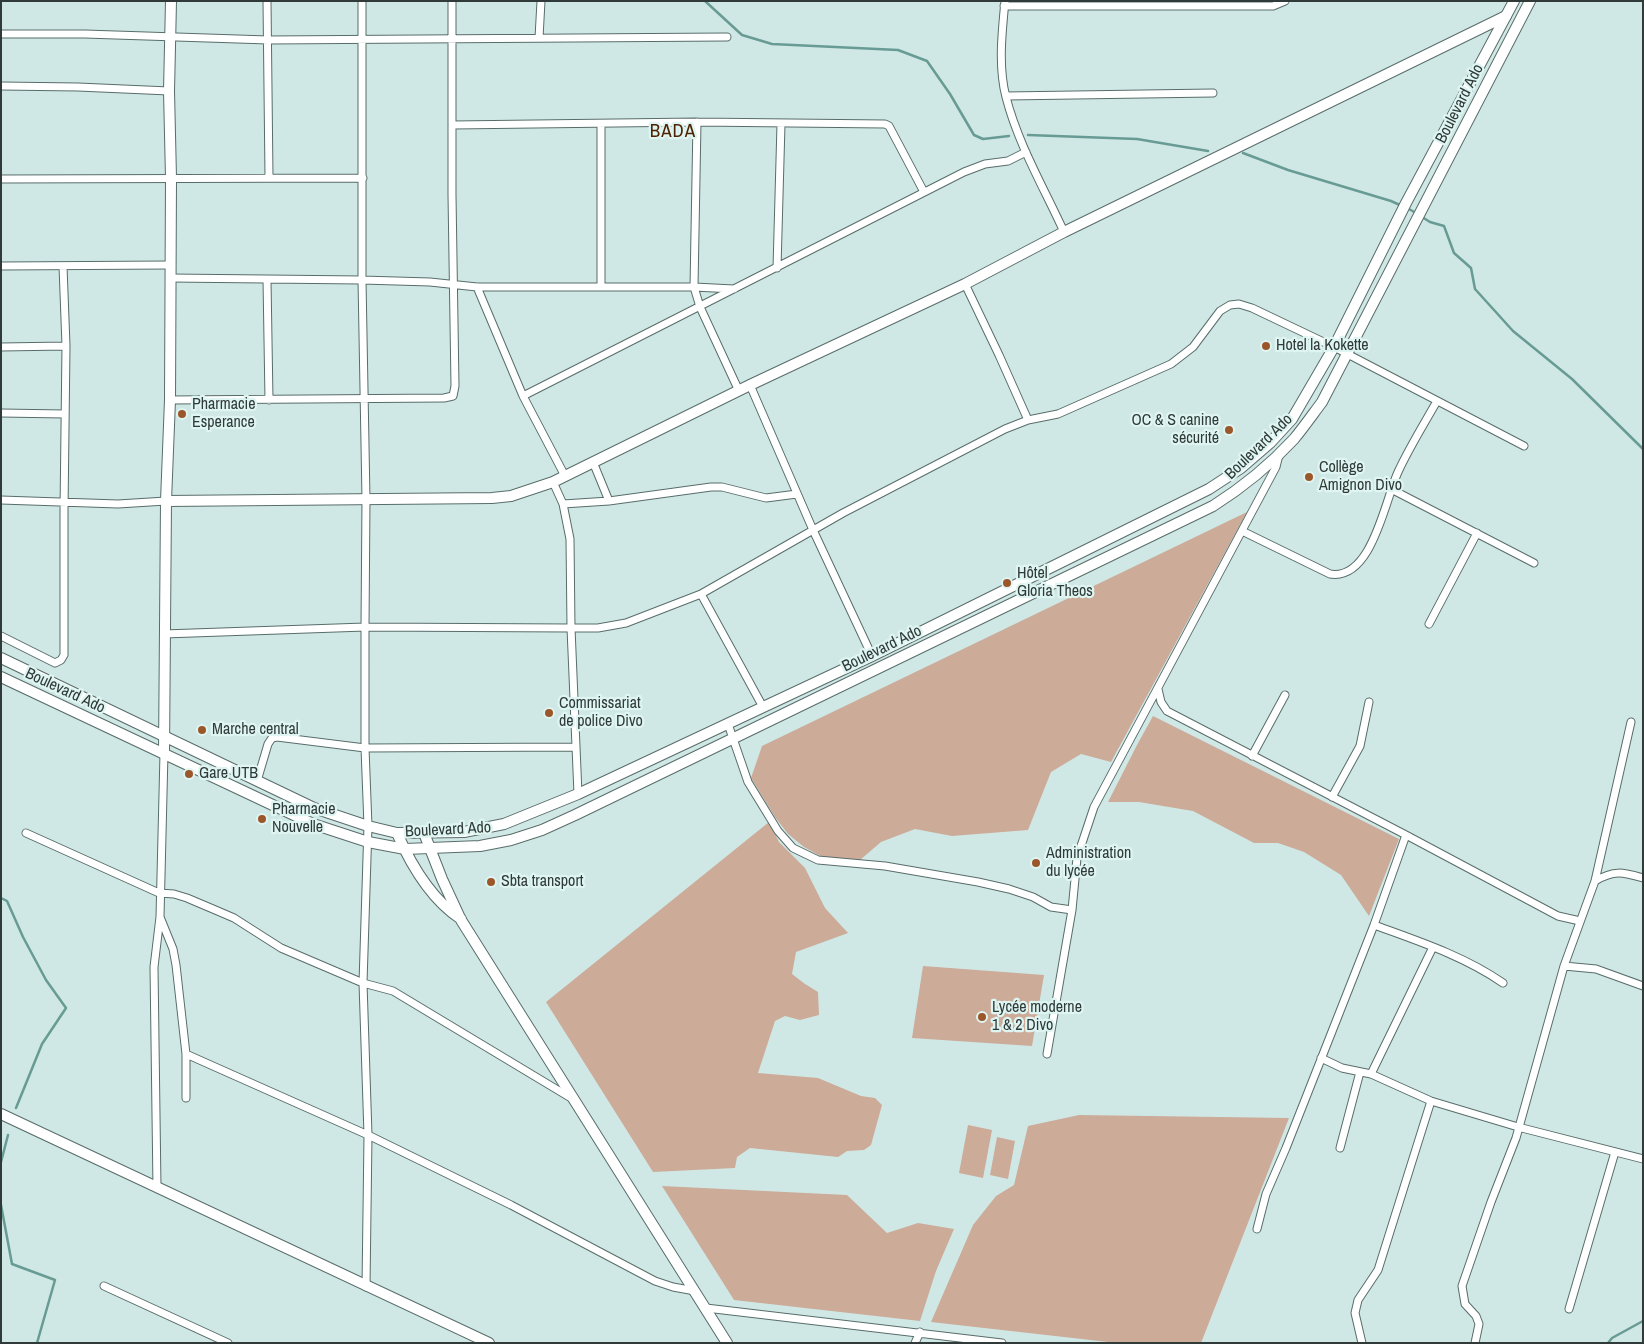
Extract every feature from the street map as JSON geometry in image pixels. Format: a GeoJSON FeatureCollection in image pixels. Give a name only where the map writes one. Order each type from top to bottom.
{"type":"FeatureCollection","features":[{"type":"Feature","properties":{"kind":"main road"},"geometry":{"type":"LineString","coordinates":[[164,753],[166,501],[170,400],[171,178],[169,91],[171,1]]}},
{"type":"Feature","properties":{"kind":"main road","name":"Boulevard Ado"},"geometry":{"type":"LineString","coordinates":[[1,658],[314,808],[368,826],[398,833],[464,832],[495,827],[578,794],[872,656],[1200,493],[1242,468],[1270,443],[1292,419],[1334,347],[1406,203],[1514,1]]}},
{"type":"Feature","properties":{"kind":"main road","name":"Boulevard Ado"},"geometry":{"type":"LineString","coordinates":[[1,677],[313,824],[368,842],[405,850],[480,846],[511,840],[542,830],[1213,506],[1235,492],[1258,473],[1294,438],[1322,402],[1530,1]]}},
{"type":"Feature","properties":{"kind":"main road"},"geometry":{"type":"LineString","coordinates":[[166,501],[492,498],[511,496],[553,482],[750,385],[965,284],[1064,232],[1506,16]]}},
{"type":"Feature","properties":{"kind":"main road"},"geometry":{"type":"LineString","coordinates":[[398,833],[405,850],[424,880],[449,911],[462,920]]}},
{"type":"Feature","properties":{"kind":"main road"},"geometry":{"type":"LineString","coordinates":[[424,834],[442,879],[462,920],[727,1343]]}},
{"type":"Feature","properties":{"kind":"main road"},"geometry":{"type":"LineString","coordinates":[[1,1114],[488,1343]]}},
{"type":"Feature","properties":{"kind":"street"},"geometry":{"type":"LineString","coordinates":[[267,1],[269,177]]}},
{"type":"Feature","properties":{"kind":"street"},"geometry":{"type":"LineString","coordinates":[[362,1],[362,280],[366,498],[365,748],[368,826],[363,983],[368,1135],[366,1287]]}},
{"type":"Feature","properties":{"kind":"street"},"geometry":{"type":"LineString","coordinates":[[170,400],[444,398],[453,396],[455,386],[452,1]]}},
{"type":"Feature","properties":{"kind":"street"},"geometry":{"type":"LineString","coordinates":[[539,38],[541,1]]}},
{"type":"Feature","properties":{"kind":"street"},"geometry":{"type":"LineString","coordinates":[[1064,232],[1026,152],[1006,96],[1002,48],[1005,4],[1273,6],[1285,1]]}},
{"type":"Feature","properties":{"kind":"street"},"geometry":{"type":"LineString","coordinates":[[1,34],[85,34],[268,40],[727,38]]}},
{"type":"Feature","properties":{"kind":"street"},"geometry":{"type":"LineString","coordinates":[[1,86],[169,91]]}},
{"type":"Feature","properties":{"kind":"street"},"geometry":{"type":"LineString","coordinates":[[1006,96],[1213,93]]}},
{"type":"Feature","properties":{"kind":"street"},"geometry":{"type":"LineString","coordinates":[[453,125],[697,122],[781,124],[878,123],[889,126],[924,192]]}},
{"type":"Feature","properties":{"kind":"street"},"geometry":{"type":"LineString","coordinates":[[697,122],[694,287],[700,307],[739,391]]}},
{"type":"Feature","properties":{"kind":"street"},"geometry":{"type":"LineString","coordinates":[[601,124],[601,286]]}},
{"type":"Feature","properties":{"kind":"street"},"geometry":{"type":"LineString","coordinates":[[777,268],[781,124]]}},
{"type":"Feature","properties":{"kind":"street"},"geometry":{"type":"LineString","coordinates":[[524,396],[924,192],[978,166],[1008,161],[1026,152]]}},
{"type":"Feature","properties":{"kind":"street"},"geometry":{"type":"LineString","coordinates":[[1,178],[363,178]]}},
{"type":"Feature","properties":{"kind":"street"},"geometry":{"type":"LineString","coordinates":[[1,266],[170,265]]}},
{"type":"Feature","properties":{"kind":"street"},"geometry":{"type":"LineString","coordinates":[[1,636],[55,663],[61,660],[64,655],[66,346],[63,266]]}},
{"type":"Feature","properties":{"kind":"street"},"geometry":{"type":"LineString","coordinates":[[170,278],[415,281],[477,287],[601,286],[734,289]]}},
{"type":"Feature","properties":{"kind":"street"},"geometry":{"type":"LineString","coordinates":[[267,280],[269,400]]}},
{"type":"Feature","properties":{"kind":"street"},"geometry":{"type":"LineString","coordinates":[[965,284],[1028,420]]}},
{"type":"Feature","properties":{"kind":"street"},"geometry":{"type":"LineString","coordinates":[[477,287],[524,396],[565,476]]}},
{"type":"Feature","properties":{"kind":"street"},"geometry":{"type":"LineString","coordinates":[[164,634],[365,627],[598,628],[626,623],[701,594],[843,513],[1004,429],[1028,420],[1058,414],[1171,364],[1192,347],[1220,311],[1230,304],[1239,304],[1252,308],[1334,347],[1524,446]]}},
{"type":"Feature","properties":{"kind":"street"},"geometry":{"type":"LineString","coordinates":[[1,347],[66,346]]}},
{"type":"Feature","properties":{"kind":"street"},"geometry":{"type":"LineString","coordinates":[[750,385],[813,530],[872,656]]}},
{"type":"Feature","properties":{"kind":"street"},"geometry":{"type":"LineString","coordinates":[[1242,531],[1330,574],[1338,576],[1353,569],[1370,546],[1398,473],[1438,401]]}},
{"type":"Feature","properties":{"kind":"street"},"geometry":{"type":"LineString","coordinates":[[1,413],[65,414]]}},
{"type":"Feature","properties":{"kind":"street"},"geometry":{"type":"LineString","coordinates":[[1047,1054],[1072,910],[1078,858],[1094,807],[1276,467],[1280,452]]}},
{"type":"Feature","properties":{"kind":"street"},"geometry":{"type":"LineString","coordinates":[[593,462],[609,501]]}},
{"type":"Feature","properties":{"kind":"street"},"geometry":{"type":"LineString","coordinates":[[553,482],[563,504],[570,539],[571,628],[578,794]]}},
{"type":"Feature","properties":{"kind":"street"},"geometry":{"type":"LineString","coordinates":[[563,504],[609,501],[711,487],[722,487],[766,498],[797,494]]}},
{"type":"Feature","properties":{"kind":"street"},"geometry":{"type":"LineString","coordinates":[[1391,489],[1534,563]]}},
{"type":"Feature","properties":{"kind":"street"},"geometry":{"type":"LineString","coordinates":[[1,500],[118,504],[166,501]]}},
{"type":"Feature","properties":{"kind":"street"},"geometry":{"type":"LineString","coordinates":[[1429,624],[1477,534]]}},
{"type":"Feature","properties":{"kind":"street"},"geometry":{"type":"LineString","coordinates":[[701,594],[763,707]]}},
{"type":"Feature","properties":{"kind":"street"},"geometry":{"type":"LineString","coordinates":[[1158,689],[1161,702],[1168,711],[1558,916],[1580,920]]}},
{"type":"Feature","properties":{"kind":"street"},"geometry":{"type":"LineString","coordinates":[[1252,756],[1285,695]]}},
{"type":"Feature","properties":{"kind":"street"},"geometry":{"type":"LineString","coordinates":[[1332,797],[1360,746],[1368,702]]}},
{"type":"Feature","properties":{"kind":"street"},"geometry":{"type":"LineString","coordinates":[[1475,1343],[1479,1324],[1476,1316],[1465,1304],[1462,1286],[1491,1202],[1516,1138],[1564,966],[1595,881],[1631,722]]}},
{"type":"Feature","properties":{"kind":"street"},"geometry":{"type":"LineString","coordinates":[[728,724],[748,782],[778,831],[794,848],[818,860],[885,866],[978,882],[1033,897],[1051,907],[1072,910]]}},
{"type":"Feature","properties":{"kind":"street"},"geometry":{"type":"LineString","coordinates":[[257,780],[268,744],[272,738],[277,737],[365,748],[576,747]]}},
{"type":"Feature","properties":{"kind":"street"},"geometry":{"type":"LineString","coordinates":[[157,1188],[154,967],[160,917],[159,893],[164,753]]}},
{"type":"Feature","properties":{"kind":"street"},"geometry":{"type":"LineString","coordinates":[[26,832],[159,893],[174,894],[187,898],[234,918],[280,948],[363,983],[382,987],[402,996],[577,1102]]}},
{"type":"Feature","properties":{"kind":"street"},"geometry":{"type":"LineString","coordinates":[[1257,1229],[1266,1194],[1374,925],[1406,835]]}},
{"type":"Feature","properties":{"kind":"street"},"geometry":{"type":"LineString","coordinates":[[1595,881],[1608,873],[1630,874],[1643,878]]}},
{"type":"Feature","properties":{"kind":"street"},"geometry":{"type":"LineString","coordinates":[[160,917],[173,949],[186,1054],[186,1098]]}},
{"type":"Feature","properties":{"kind":"street"},"geometry":{"type":"LineString","coordinates":[[1374,925],[1433,947],[1468,963],[1503,983]]}},
{"type":"Feature","properties":{"kind":"street"},"geometry":{"type":"LineString","coordinates":[[1371,1074],[1433,947]]}},
{"type":"Feature","properties":{"kind":"street"},"geometry":{"type":"LineString","coordinates":[[1564,966],[1596,969],[1643,986]]}},
{"type":"Feature","properties":{"kind":"street"},"geometry":{"type":"LineString","coordinates":[[186,1054],[368,1135],[511,1206],[655,1281],[695,1291]]}},
{"type":"Feature","properties":{"kind":"street"},"geometry":{"type":"LineString","coordinates":[[1320,1058],[1342,1068],[1371,1074],[1430,1101],[1518,1127],[1643,1159]]}},
{"type":"Feature","properties":{"kind":"street"},"geometry":{"type":"LineString","coordinates":[[1340,1148],[1360,1072]]}},
{"type":"Feature","properties":{"kind":"street"},"geometry":{"type":"LineString","coordinates":[[1362,1343],[1355,1313],[1358,1300],[1378,1270],[1430,1101]]}},
{"type":"Feature","properties":{"kind":"street"},"geometry":{"type":"LineString","coordinates":[[1569,1309],[1615,1152]]}},
{"type":"Feature","properties":{"kind":"street"},"geometry":{"type":"LineString","coordinates":[[104,1286],[228,1343]]}},
{"type":"Feature","properties":{"kind":"street"},"geometry":{"type":"LineString","coordinates":[[706,1308],[1002,1343]]}},
{"type":"Feature","properties":{"kind":"street"},"geometry":{"type":"LineString","coordinates":[[915,1343],[920,1332]]}},
{"type":"Feature","properties":{"kind":"shaded area"},"geometry":{"type":"Polygon","coordinates":[[[1247,512],[1111,762],[1081,754],[1051,772],[1028,830],[952,836],[915,829],[881,842],[860,860],[824,858],[804,847],[788,834],[751,778],[762,746],[1247,512]]]}},
{"type":"Feature","properties":{"kind":"shaded area"},"geometry":{"type":"Polygon","coordinates":[[[1153,716],[1399,839],[1369,916],[1341,875],[1304,852],[1278,843],[1254,843],[1193,811],[1139,802],[1108,802],[1153,716]]]}},
{"type":"Feature","properties":{"kind":"shaded area"},"geometry":{"type":"Polygon","coordinates":[[[769,822],[779,842],[805,868],[825,908],[848,933],[796,952],[792,974],[818,992],[819,1015],[800,1020],[785,1016],[775,1021],[758,1073],[818,1078],[861,1096],[875,1098],[882,1105],[871,1145],[864,1150],[847,1151],[838,1157],[750,1148],[737,1157],[735,1168],[653,1172],[546,1002],[769,822]]]}},
{"type":"Feature","properties":{"kind":"shaded area"},"geometry":{"type":"Polygon","coordinates":[[[923,966],[1044,975],[1032,1046],[912,1038],[923,966]]]}},
{"type":"Feature","properties":{"kind":"shaded area"},"geometry":{"type":"Polygon","coordinates":[[[1079,1115],[1289,1118],[1201,1343],[1117,1343],[931,1322],[973,1225],[996,1196],[1014,1185],[1028,1126],[1079,1115]]]}},
{"type":"Feature","properties":{"kind":"shaded area"},"geometry":{"type":"Polygon","coordinates":[[[968,1125],[992,1130],[983,1178],[959,1173],[968,1125]]]}},
{"type":"Feature","properties":{"kind":"shaded area"},"geometry":{"type":"Polygon","coordinates":[[[997,1137],[1015,1141],[1008,1179],[990,1175],[997,1137]]]}},
{"type":"Feature","properties":{"kind":"shaded area"},"geometry":{"type":"Polygon","coordinates":[[[662,1186],[847,1195],[887,1233],[918,1223],[954,1229],[936,1271],[920,1321],[734,1300],[662,1186]]]}},
{"type":"Feature","properties":{"kind":"waterway"},"geometry":{"type":"LineString","coordinates":[[705,1],[742,35],[772,44],[898,50],[927,61],[950,94],[974,135],[983,139],[1009,136]]}},
{"type":"Feature","properties":{"kind":"waterway"},"geometry":{"type":"LineString","coordinates":[[1028,135],[1137,139],[1208,151]]}},
{"type":"Feature","properties":{"kind":"waterway"},"geometry":{"type":"LineString","coordinates":[[1243,153],[1288,170],[1402,206]]}},
{"type":"Feature","properties":{"kind":"waterway"},"geometry":{"type":"LineString","coordinates":[[1407,208],[1418,214]]}},
{"type":"Feature","properties":{"kind":"waterway"},"geometry":{"type":"LineString","coordinates":[[1422,217],[1430,222],[1444,226],[1454,253],[1471,268],[1475,289],[1513,331],[1572,379],[1643,449]]}},
{"type":"Feature","properties":{"kind":"waterway"},"geometry":{"type":"LineString","coordinates":[[1,898],[7,901],[23,937],[46,980],[66,1008],[42,1044],[16,1108]]}},
{"type":"Feature","properties":{"kind":"waterway"},"geometry":{"type":"LineString","coordinates":[[1,1162],[8,1135]]}},
{"type":"Feature","properties":{"kind":"waterway"},"geometry":{"type":"LineString","coordinates":[[1,1205],[12,1264],[55,1280],[37,1343]]}},
{"type":"Feature","properties":{"kind":"waterway"},"geometry":{"type":"LineString","coordinates":[[1608,1343],[1612,1338],[1643,1321]]}},
{"type":"Feature","properties":{"kind":"place","name":"Hotel la Kokette"},"geometry":{"type":"Point","coordinates":[1266,346]}},
{"type":"Feature","properties":{"kind":"place","name":"Pharmacie Esperance"},"geometry":{"type":"Point","coordinates":[182,414]}},
{"type":"Feature","properties":{"kind":"place","name":"OC & S canine sécurité"},"geometry":{"type":"Point","coordinates":[1229,430]}},
{"type":"Feature","properties":{"kind":"place","name":"Collège Amignon Divo"},"geometry":{"type":"Point","coordinates":[1309,477]}},
{"type":"Feature","properties":{"kind":"place","name":"Hôtel Gloria Theos"},"geometry":{"type":"Point","coordinates":[1007,583]}},
{"type":"Feature","properties":{"kind":"place","name":"Commissariat de police Divo"},"geometry":{"type":"Point","coordinates":[549,713]}},
{"type":"Feature","properties":{"kind":"place","name":"Marche central"},"geometry":{"type":"Point","coordinates":[202,730]}},
{"type":"Feature","properties":{"kind":"place","name":"Gare UTB"},"geometry":{"type":"Point","coordinates":[189,774]}},
{"type":"Feature","properties":{"kind":"place","name":"Pharmacie Nouvelle"},"geometry":{"type":"Point","coordinates":[262,819]}},
{"type":"Feature","properties":{"kind":"place","name":"Administration du lycée"},"geometry":{"type":"Point","coordinates":[1036,863]}},
{"type":"Feature","properties":{"kind":"place","name":"Sbta transport"},"geometry":{"type":"Point","coordinates":[491,882]}},
{"type":"Feature","properties":{"kind":"place","name":"Lycée moderne 1 & 2 Divo"},"geometry":{"type":"Point","coordinates":[982,1017]}},
{"type":"Feature","properties":{"kind":"district","name":"BADA"},"geometry":{"type":"Point","coordinates":[673,132]}}]}
